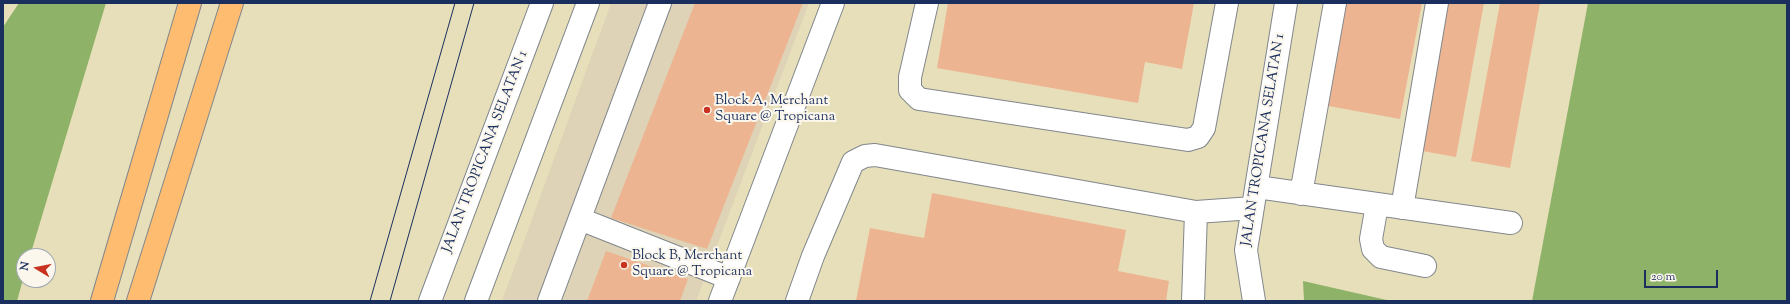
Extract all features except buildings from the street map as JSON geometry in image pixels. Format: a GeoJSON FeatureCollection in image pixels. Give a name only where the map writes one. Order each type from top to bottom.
{"type":"FeatureCollection","features":[{"type":"Feature","properties":{"kind":"highway"},"geometry":{"type":"LineString","coordinates":[[102,301],[190,3]]}},
{"type":"Feature","properties":{"kind":"highway"},"geometry":{"type":"LineString","coordinates":[[138,301],[232,3]]}},
{"type":"Feature","properties":{"kind":"street","name":"JALAN TROPICANA SELATAN 1"},"geometry":{"type":"LineString","coordinates":[[430,301],[542,3]]}},
{"type":"Feature","properties":{"kind":"street"},"geometry":{"type":"LineString","coordinates":[[476,301],[588,3]]}},
{"type":"Feature","properties":{"kind":"street"},"geometry":{"type":"LineString","coordinates":[[549,301],[660,3]]}},
{"type":"Feature","properties":{"kind":"street"},"geometry":{"type":"LineString","coordinates":[[720,301],[833,3]]}},
{"type":"Feature","properties":{"kind":"street"},"geometry":{"type":"LineString","coordinates":[[927,3],[910,77],[910,90],[918,99],[1188,140],[1198,137],[1204,128],[1227,3]]}},
{"type":"Feature","properties":{"kind":"street","name":"JALAN TROPICANA SELATAN 1"},"geometry":{"type":"LineString","coordinates":[[1254,301],[1246,250],[1286,3]]}},
{"type":"Feature","properties":{"kind":"street"},"geometry":{"type":"LineString","coordinates":[[1301,194],[1335,3]]}},
{"type":"Feature","properties":{"kind":"street"},"geometry":{"type":"LineString","coordinates":[[1402,208],[1437,3]]}},
{"type":"Feature","properties":{"kind":"street"},"geometry":{"type":"LineString","coordinates":[[797,301],[813,256],[853,162],[865,156],[875,155],[1196,212],[1253,208]]}},
{"type":"Feature","properties":{"kind":"street"},"geometry":{"type":"LineString","coordinates":[[1257,187],[1511,224]]}},
{"type":"Feature","properties":{"kind":"street"},"geometry":{"type":"LineString","coordinates":[[1377,204],[1371,238],[1373,249],[1381,257],[1424,266]]}},
{"type":"Feature","properties":{"kind":"street"},"geometry":{"type":"LineString","coordinates":[[1193,301],[1196,212]]}},
{"type":"Feature","properties":{"kind":"street"},"geometry":{"type":"LineString","coordinates":[[580,219],[729,278]]}},
{"type":"Feature","properties":{"kind":"shaded area"},"geometry":{"type":"Polygon","coordinates":[[[611,3],[809,3],[696,301],[502,301],[611,3]]]}},
{"type":"Feature","properties":{"kind":"green space"},"geometry":{"type":"Polygon","coordinates":[[[19,3],[106,3],[32,248],[16,248],[16,288],[21,288],[17,301],[3,301],[3,27],[19,3]]]}},
{"type":"Feature","properties":{"kind":"green space"},"geometry":{"type":"Polygon","coordinates":[[[1588,3],[1787,3],[1787,301],[1532,301],[1588,3]]]}},
{"type":"Feature","properties":{"kind":"green space"},"geometry":{"type":"Polygon","coordinates":[[[1303,281],[1391,301],[1304,301],[1303,281]]]}},
{"type":"Feature","properties":{"kind":"tram line"},"geometry":{"type":"LineString","coordinates":[[370,301],[455,3]]}},
{"type":"Feature","properties":{"kind":"tram line"},"geometry":{"type":"LineString","coordinates":[[390,301],[474,3]]}},
{"type":"Feature","properties":{"kind":"place","name":"Block A, Merchant Square @ Tropicana"},"geometry":{"type":"Point","coordinates":[707,110]}},
{"type":"Feature","properties":{"kind":"place","name":"Block B, Merchant Square @ Tropicana"},"geometry":{"type":"Point","coordinates":[624,265]}}]}
